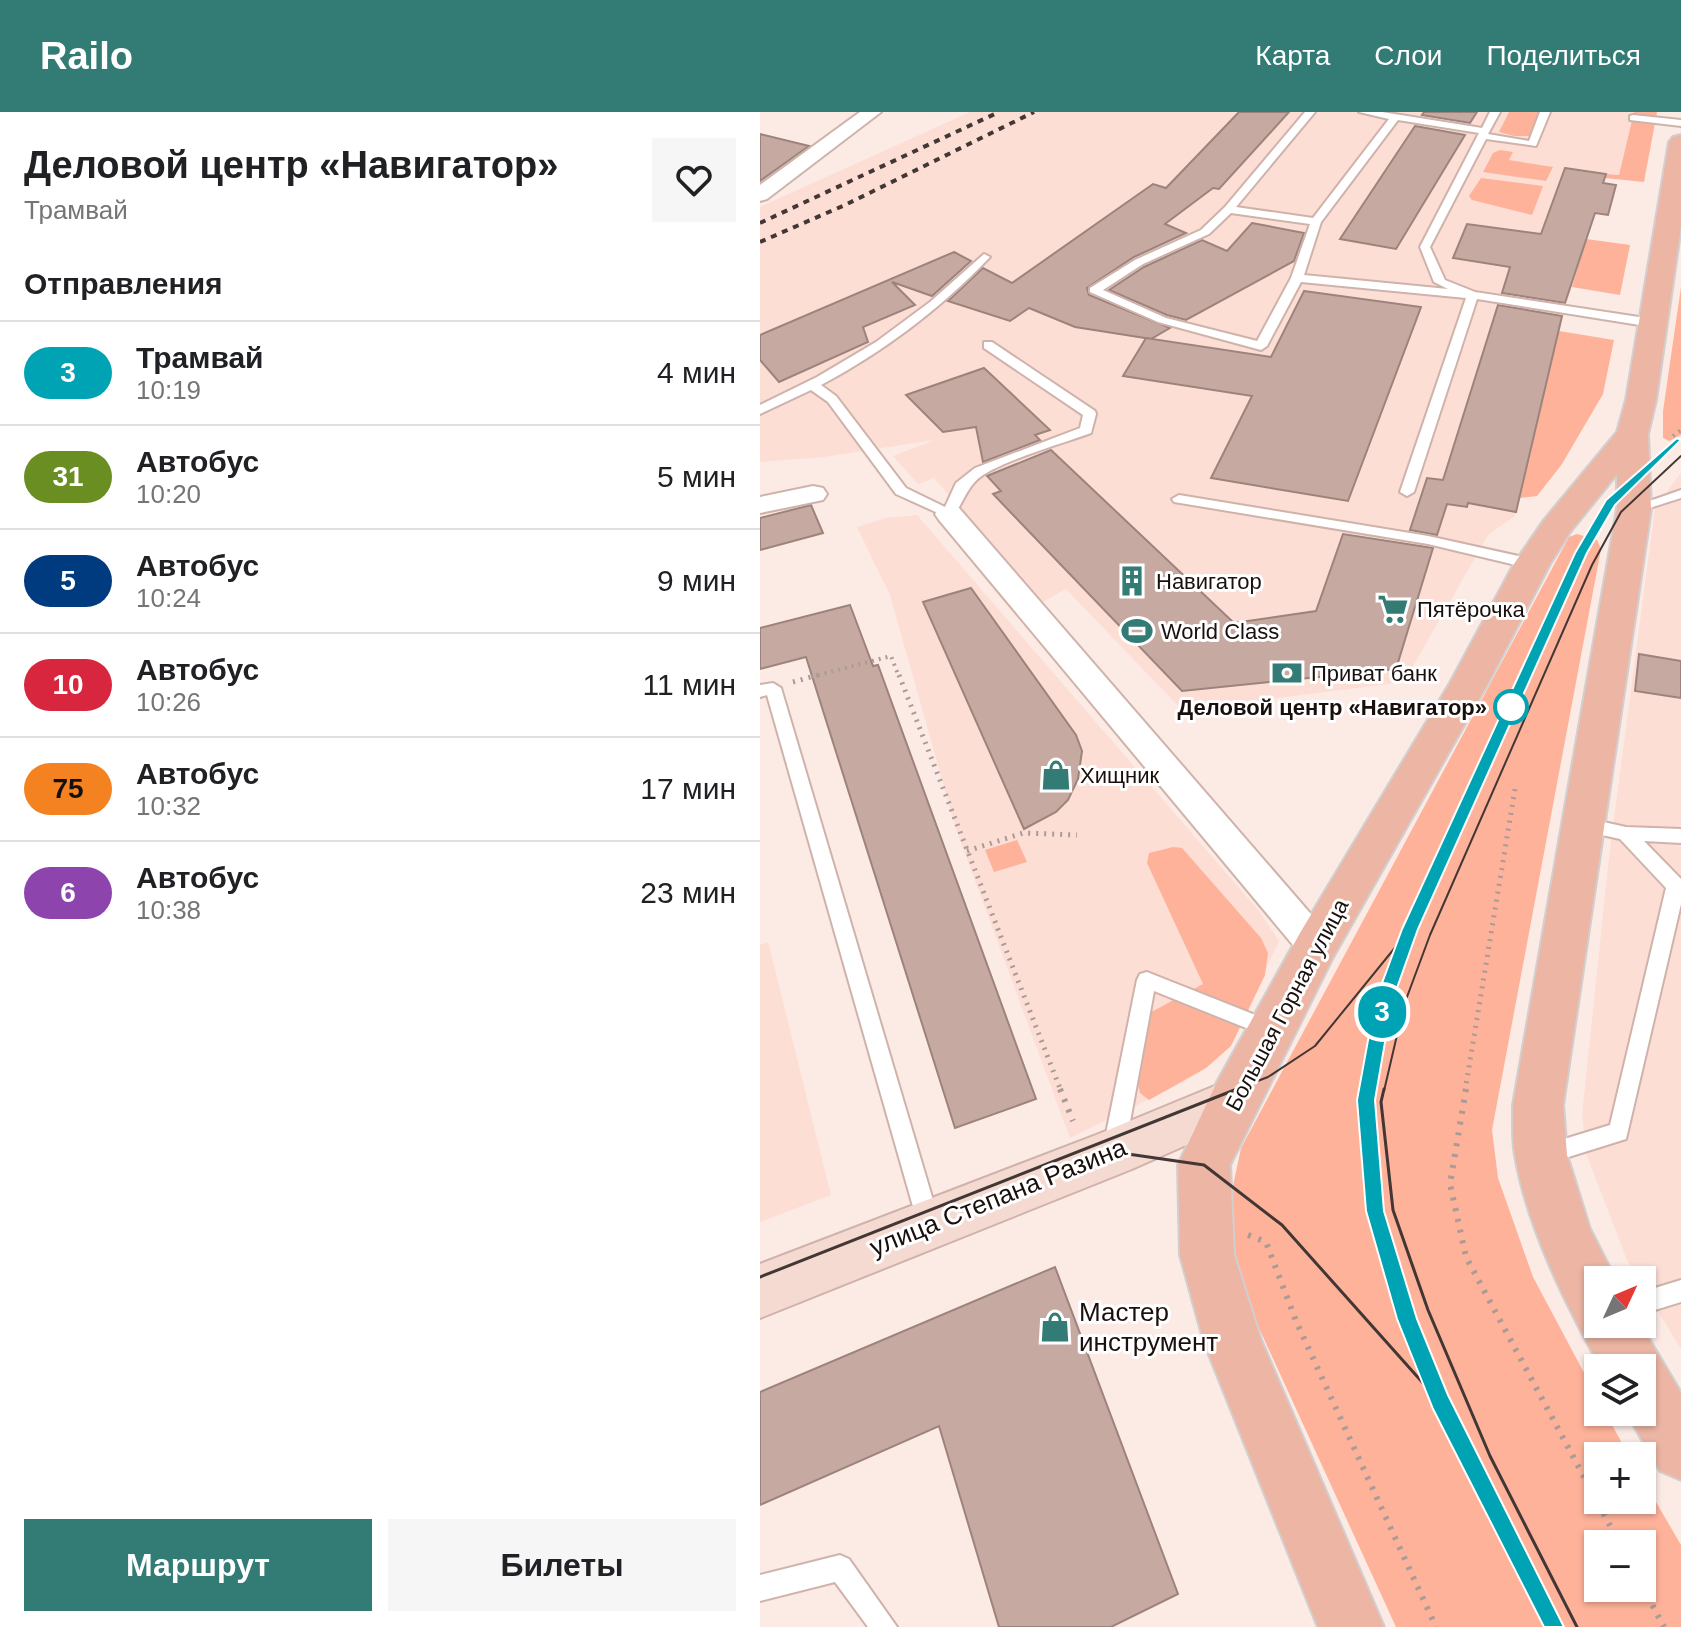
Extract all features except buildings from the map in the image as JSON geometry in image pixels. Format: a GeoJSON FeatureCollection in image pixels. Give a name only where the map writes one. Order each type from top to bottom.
{"type":"FeatureCollection","features":[{"type":"Feature","properties":{"kind":"main road","name":"Большая Горная улица"},"geometry":{"type":"LineString","coordinates":[[1584,1275],[1565,1236],[1541,1155],[1538,1105],[1581,824],[1603,528],[1641,400],[1681,142]]}},
{"type":"Feature","properties":{"kind":"main road","name":"Большая Горная улица"},"geometry":{"type":"LineString","coordinates":[[1351,1627],[1233,1342],[1207,1255],[1204,1165],[1234,1100],[1316,946],[1470,680],[1532,564],[1603,528],[1632,434]]}},
{"type":"Feature","properties":{"kind":"main road"},"geometry":{"type":"LineString","coordinates":[[1656,1407],[1681,1450]]}},
{"type":"Feature","properties":{"kind":"street"},"geometry":{"type":"LineString","coordinates":[[760,195],[872,112]]}},
{"type":"Feature","properties":{"kind":"street"},"geometry":{"type":"LineString","coordinates":[[760,505],[813,494]]}},
{"type":"Feature","properties":{"kind":"street"},"geometry":{"type":"LineString","coordinates":[[949,514],[1316,946]]}},
{"type":"Feature","properties":{"kind":"street","name":"улица Степана Разина"},"geometry":{"type":"LineString","coordinates":[[760,1291],[1114,1152],[1234,1100]]}},
{"type":"Feature","properties":{"kind":"lane"},"geometry":{"type":"LineString","coordinates":[[1310,112],[1229,209],[1205,232],[1139,262],[1094,290],[1162,320],[1261,346],[1297,278],[1316,222],[1395,117]]}},
{"type":"Feature","properties":{"kind":"lane"},"geometry":{"type":"LineString","coordinates":[[1364,112],[1533,144],[1545,112]]}},
{"type":"Feature","properties":{"kind":"lane"},"geometry":{"type":"LineString","coordinates":[[1473,295],[1440,282],[1425,247],[1495,112]]}},
{"type":"Feature","properties":{"kind":"lane"},"geometry":{"type":"LineString","coordinates":[[1633,118],[1681,123]]}},
{"type":"Feature","properties":{"kind":"lane"},"geometry":{"type":"LineString","coordinates":[[1229,209],[1316,222]]}},
{"type":"Feature","properties":{"kind":"lane"},"geometry":{"type":"LineString","coordinates":[[760,410],[813,385],[892,339],[956,288],[984,257]]}},
{"type":"Feature","properties":{"kind":"lane"},"geometry":{"type":"LineString","coordinates":[[1297,278],[1473,295],[1652,323]]}},
{"type":"Feature","properties":{"kind":"lane"},"geometry":{"type":"LineString","coordinates":[[1407,492],[1473,295]]}},
{"type":"Feature","properties":{"kind":"lane"},"geometry":{"type":"LineString","coordinates":[[813,385],[832,399],[901,491],[949,514],[961,486],[980,471],[1086,430],[1090,414],[988,345]]}},
{"type":"Feature","properties":{"kind":"lane"},"geometry":{"type":"LineString","coordinates":[[1603,528],[1681,494]]}},
{"type":"Feature","properties":{"kind":"lane"},"geometry":{"type":"LineString","coordinates":[[1179,499],[1428,540],[1532,564]]}},
{"type":"Feature","properties":{"kind":"lane"},"geometry":{"type":"LineString","coordinates":[[766,689],[929,1224]]}},
{"type":"Feature","properties":{"kind":"lane"},"geometry":{"type":"LineString","coordinates":[[1581,824],[1626,834],[1681,836]]}},
{"type":"Feature","properties":{"kind":"lane"},"geometry":{"type":"LineString","coordinates":[[1541,1155],[1619,1132],[1676,886],[1626,834]]}},
{"type":"Feature","properties":{"kind":"lane"},"geometry":{"type":"LineString","coordinates":[[1114,1152],[1147,980],[1271,1031]]}},
{"type":"Feature","properties":{"kind":"lane"},"geometry":{"type":"LineString","coordinates":[[1656,1299],[1681,1291]]}},
{"type":"Feature","properties":{"kind":"lane"},"geometry":{"type":"LineString","coordinates":[[760,1588],[840,1568],[884,1627]]}},
{"type":"Feature","properties":{"kind":"path"},"geometry":{"type":"LineString","coordinates":[[1673,436],[1681,430]]}},
{"type":"Feature","properties":{"kind":"path"},"geometry":{"type":"LineString","coordinates":[[766,689],[891,656],[1073,1121]]}},
{"type":"Feature","properties":{"kind":"path"},"geometry":{"type":"LineString","coordinates":[[967,851],[998,844],[1023,833],[1077,835]]}},
{"type":"Feature","properties":{"kind":"path"},"geometry":{"type":"LineString","coordinates":[[1207,1237],[1252,1235],[1266,1242],[1296,1321],[1436,1627]]}},
{"type":"Feature","properties":{"kind":"path"},"geometry":{"type":"LineString","coordinates":[[1651,1602],[1664,1627]]}},
{"type":"Feature","properties":{"kind":"shaded area"},"geometry":{"type":"Polygon","coordinates":[[[970,112],[1634,112],[1619,175],[1606,174],[1565,309],[1515,516],[1488,535],[1404,682],[1182,710],[1066,589],[1041,603],[934,478],[918,484],[893,456],[935,440],[823,457],[760,462],[760,207],[970,112]]]}},
{"type":"Feature","properties":{"kind":"shaded area"},"geometry":{"type":"Polygon","coordinates":[[[1509,112],[1540,112],[1531,136],[1499,132],[1509,112]]]}},
{"type":"Feature","properties":{"kind":"shaded area"},"geometry":{"type":"Polygon","coordinates":[[[1634,112],[1657,112],[1644,182],[1605,178],[1606,174],[1619,175],[1634,112]]]}},
{"type":"Feature","properties":{"kind":"shaded area"},"geometry":{"type":"Polygon","coordinates":[[[1500,150],[1513,152],[1509,160],[1553,167],[1546,181],[1483,172],[1493,153],[1500,150]]]}},
{"type":"Feature","properties":{"kind":"shaded area"},"geometry":{"type":"Polygon","coordinates":[[[1481,178],[1543,186],[1532,215],[1472,200],[1469,196],[1481,178]]]}},
{"type":"Feature","properties":{"kind":"shaded area"},"geometry":{"type":"Polygon","coordinates":[[[1586,239],[1630,245],[1620,295],[1572,287],[1586,239]]]}},
{"type":"Feature","properties":{"kind":"shaded area"},"geometry":{"type":"Polygon","coordinates":[[[1681,287],[1681,435],[1669,441],[1663,438],[1663,411],[1681,287]]]}},
{"type":"Feature","properties":{"kind":"shaded area"},"geometry":{"type":"Polygon","coordinates":[[[1559,331],[1614,340],[1603,394],[1562,464],[1537,496],[1520,498],[1559,331]]]}},
{"type":"Feature","properties":{"kind":"shaded area"},"geometry":{"type":"Polygon","coordinates":[[[1681,473],[1681,1349],[1656,1308],[1656,1266],[1631,1266],[1627,1260],[1587,1156],[1582,1115],[1609,857],[1655,508],[1681,473]]]}},
{"type":"Feature","properties":{"kind":"shaded area"},"geometry":{"type":"Polygon","coordinates":[[[917,515],[1259,911],[1279,941],[1230,1046],[1206,1068],[1178,1085],[1070,1138],[956,829],[890,595],[857,527],[886,518],[917,515]]]}},
{"type":"Feature","properties":{"kind":"shaded area"},"geometry":{"type":"Polygon","coordinates":[[[1577,534],[1597,540],[1601,549],[1492,1130],[1498,1178],[1533,1277],[1584,1373],[1584,1426],[1613,1426],[1621,1442],[1584,1442],[1584,1514],[1656,1514],[1656,1502],[1681,1545],[1681,1627],[1396,1627],[1242,1291],[1226,1219],[1241,1148],[1569,537],[1577,534]]]}},
{"type":"Feature","properties":{"kind":"shaded area"},"geometry":{"type":"Polygon","coordinates":[[[1017,840],[1027,862],[994,872],[985,850],[1017,840]]]}},
{"type":"Feature","properties":{"kind":"shaded area"},"geometry":{"type":"Polygon","coordinates":[[[1182,848],[1261,938],[1268,953],[1265,975],[1231,1046],[1206,1068],[1149,1100],[1140,1093],[1130,1052],[1133,1022],[1203,984],[1147,863],[1149,853],[1182,848]]]}},
{"type":"Feature","properties":{"kind":"shaded area"},"geometry":{"type":"Polygon","coordinates":[[[768,942],[831,1195],[760,1222],[760,945],[768,942]]]}},
{"type":"Feature","properties":{"kind":"tram line"},"geometry":{"type":"LineString","coordinates":[[1368,1091],[1384,1002],[1410,929],[1581,553],[1610,503],[1681,440]]}},
{"type":"Feature","properties":{"kind":"tram line","name":"3"},"geometry":{"type":"LineString","coordinates":[[1552,1627],[1440,1402],[1407,1319],[1375,1211],[1366,1100],[1384,1002],[1410,929],[1593,527],[1610,503],[1681,440]]}},
{"type":"Feature","properties":{"kind":"tram line"},"geometry":{"type":"LineString","coordinates":[[1384,1091],[1404,1005],[1430,935],[1592,565],[1621,512],[1681,456]]}},
{"type":"Feature","properties":{"kind":"tram line"},"geometry":{"type":"LineString","coordinates":[[1232,1091],[1268,1077],[1315,1046],[1402,939]]}},
{"type":"Feature","properties":{"kind":"tram line"},"geometry":{"type":"LineString","coordinates":[[760,1277],[1237,1089]]}},
{"type":"Feature","properties":{"kind":"tram line"},"geometry":{"type":"LineString","coordinates":[[1368,1089],[1366,1100],[1375,1211],[1407,1319],[1440,1402],[1552,1627]]}},
{"type":"Feature","properties":{"kind":"tram line"},"geometry":{"type":"LineString","coordinates":[[1384,1089],[1381,1102],[1393,1210],[1428,1310],[1490,1456],[1577,1627]]}},
{"type":"Feature","properties":{"kind":"tram line"},"geometry":{"type":"LineString","coordinates":[[1080,1158],[1114,1152],[1204,1165],[1282,1225],[1431,1392]]}},
{"type":"Feature","properties":{"kind":"railway"},"geometry":{"type":"LineString","coordinates":[[760,223],[999,112]]}},
{"type":"Feature","properties":{"kind":"railway"},"geometry":{"type":"LineString","coordinates":[[760,242],[845,205],[1034,112]]}},
{"type":"Feature","properties":{"kind":"place","name":"Навигатор"},"geometry":{"type":"Point","coordinates":[1132,581]}},
{"type":"Feature","properties":{"kind":"place","name":"Пятёрочка"},"geometry":{"type":"Point","coordinates":[1393,609]}},
{"type":"Feature","properties":{"kind":"place","name":"World Class"},"geometry":{"type":"Point","coordinates":[1137,631]}},
{"type":"Feature","properties":{"kind":"place","name":"Приват банк"},"geometry":{"type":"Point","coordinates":[1287,673]}},
{"type":"Feature","properties":{"kind":"place","name":"Деловой центр «Навигатор»"},"geometry":{"type":"Point","coordinates":[1511,707]}},
{"type":"Feature","properties":{"kind":"place","name":"Хищник"},"geometry":{"type":"Point","coordinates":[1056,775]}},
{"type":"Feature","properties":{"kind":"place","name":"Мастер инструмент"},"geometry":{"type":"Point","coordinates":[1055,1327]}}]}
